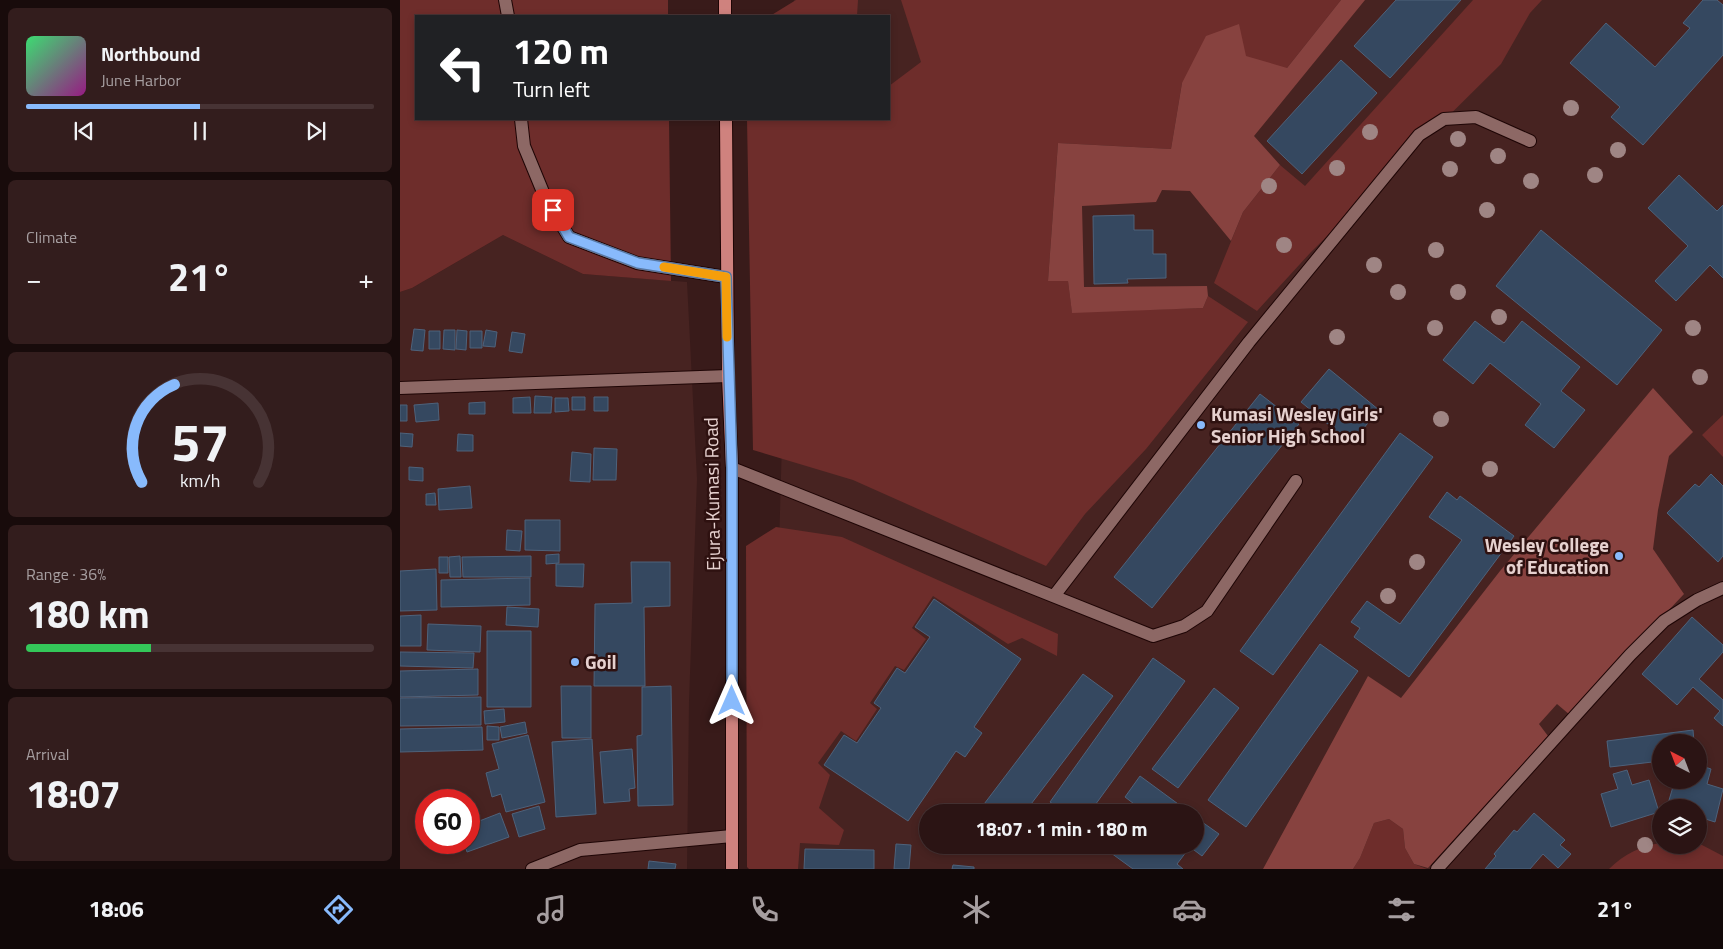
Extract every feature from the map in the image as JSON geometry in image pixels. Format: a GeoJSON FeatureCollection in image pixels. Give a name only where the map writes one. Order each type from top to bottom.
{"type":"FeatureCollection","features":[{"type":"Feature","properties":{"kind":"main road"},"geometry":{"type":"LineString","coordinates":[[725,0],[725,15]]}},
{"type":"Feature","properties":{"kind":"main road","name":"Ejura-Kumasi Road"},"geometry":{"type":"LineString","coordinates":[[726,120],[726,277],[732,468],[732,869]]}},
{"type":"Feature","properties":{"kind":"street"},"geometry":{"type":"LineString","coordinates":[[505,0],[508,15]]}},
{"type":"Feature","properties":{"kind":"street"},"geometry":{"type":"LineString","coordinates":[[1054,596],[1249,342],[1419,135],[1444,119],[1476,117],[1530,141]]}},
{"type":"Feature","properties":{"kind":"street"},"geometry":{"type":"LineString","coordinates":[[521,120],[524,146],[545,197],[569,237],[638,263],[726,277]]}},
{"type":"Feature","properties":{"kind":"street"},"geometry":{"type":"LineString","coordinates":[[400,388],[728,376]]}},
{"type":"Feature","properties":{"kind":"street"},"geometry":{"type":"LineString","coordinates":[[732,468],[1153,636],[1184,626],[1207,611],[1296,481]]}},
{"type":"Feature","properties":{"kind":"street"},"geometry":{"type":"LineString","coordinates":[[1437,869],[1657,628],[1697,600],[1723,588]]}},
{"type":"Feature","properties":{"kind":"street"},"geometry":{"type":"LineString","coordinates":[[532,869],[580,850],[732,836]]}},
{"type":"Feature","properties":{"kind":"shaded area"},"geometry":{"type":"Polygon","coordinates":[[[400,0],[668,0],[668,15],[415,15],[415,120],[669,120],[671,281],[583,274],[503,235],[412,288],[400,292],[400,0]]]}},
{"type":"Feature","properties":{"kind":"shaded area","name":"Kumasi Wesley Girls' Senior High School"},"geometry":{"type":"Polygon","coordinates":[[[794,0],[1723,0],[1723,869],[770,869],[791,120],[890,120],[890,15],[794,15],[794,0]]]}},
{"type":"Feature","properties":{"kind":"shaded area"},"geometry":{"type":"Polygon","coordinates":[[[796,0],[858,0],[857,15],[772,15],[796,0]]]}},
{"type":"Feature","properties":{"kind":"shaded area"},"geometry":{"type":"Polygon","coordinates":[[[901,0],[1341,0],[1287,68],[1182,83],[1171,149],[1058,143],[1048,281],[1068,281],[1072,312],[1203,308],[1208,296],[1248,322],[1146,449],[1085,514],[1046,566],[853,480],[753,450],[747,120],[890,120],[890,85],[921,62],[901,0]]]}},
{"type":"Feature","properties":{"kind":"shaded area"},"geometry":{"type":"Polygon","coordinates":[[[1341,0],[1365,0],[1254,136],[1280,165],[1243,212],[1231,241],[1190,191],[1162,190],[1156,202],[1082,206],[1084,287],[1207,286],[1208,296],[1203,308],[1072,313],[1068,281],[1048,281],[1058,143],[1171,149],[1182,83],[1206,36],[1239,24],[1246,56],[1287,68],[1341,0]]]}},
{"type":"Feature","properties":{"kind":"shaded area"},"geometry":{"type":"Polygon","coordinates":[[[1473,0],[1542,0],[1530,13],[1501,64],[1311,252],[1257,311],[1214,283],[1243,212],[1280,165],[1305,186],[1473,0]]]}},
{"type":"Feature","properties":{"kind":"shaded area"},"geometry":{"type":"Polygon","coordinates":[[[503,235],[583,274],[687,282],[697,479],[689,702],[687,869],[400,869],[400,292],[412,288],[503,235]]]}},
{"type":"Feature","properties":{"kind":"shaded area"},"geometry":{"type":"Polygon","coordinates":[[[1653,388],[1693,432],[1669,456],[1658,510],[1653,549],[1684,594],[1570,715],[1557,704],[1539,724],[1548,736],[1428,868],[1414,864],[1405,848],[1403,829],[1389,819],[1374,823],[1360,858],[1353,869],[1263,869],[1368,676],[1401,698],[1500,571],[1653,388]]]}},
{"type":"Feature","properties":{"kind":"shaded area"},"geometry":{"type":"Polygon","coordinates":[[[1723,415],[1723,457],[1702,435],[1723,415]]]}},
{"type":"Feature","properties":{"kind":"shaded area"},"geometry":{"type":"Polygon","coordinates":[[[776,527],[842,537],[1058,634],[1057,656],[1022,638],[1008,644],[933,596],[912,628],[926,639],[904,670],[895,666],[870,703],[877,709],[856,741],[841,731],[818,763],[830,775],[819,808],[844,830],[839,845],[800,843],[798,869],[749,869],[747,867],[746,546],[776,527]]]}},
{"type":"Feature","properties":{"kind":"shaded area"},"geometry":{"type":"Polygon","coordinates":[[[1389,819],[1403,829],[1405,848],[1414,864],[1427,869],[1353,869],[1360,858],[1374,823],[1389,819]]]}},
{"type":"Feature","properties":{"kind":"shaded area"},"geometry":{"type":"Polygon","coordinates":[[[1652,845],[1652,854],[1707,854],[1707,848],[1723,856],[1723,869],[1609,869],[1633,851],[1652,845]]]}},
{"type":"Feature","properties":{"kind":"building"},"geometry":{"type":"Polygon","coordinates":[[[1396,0],[1461,0],[1390,78],[1354,46],[1396,0]]]}},
{"type":"Feature","properties":{"kind":"building"},"geometry":{"type":"Polygon","coordinates":[[[1703,0],[1717,0],[1723,5],[1723,55],[1643,145],[1611,117],[1620,107],[1570,63],[1606,23],[1655,67],[1690,28],[1683,23],[1703,0]]]}},
{"type":"Feature","properties":{"kind":"building"},"geometry":{"type":"Polygon","coordinates":[[[1341,60],[1377,93],[1302,174],[1267,141],[1341,60]]]}},
{"type":"Feature","properties":{"kind":"building"},"geometry":{"type":"Polygon","coordinates":[[[1679,175],[1717,211],[1723,205],[1723,278],[1710,265],[1676,301],[1655,281],[1688,246],[1648,208],[1679,175]]]}},
{"type":"Feature","properties":{"kind":"building"},"geometry":{"type":"Polygon","coordinates":[[[1134,215],[1134,230],[1153,230],[1153,254],[1166,254],[1166,278],[1127,279],[1128,283],[1094,284],[1093,216],[1134,215]]]}},
{"type":"Feature","properties":{"kind":"building"},"geometry":{"type":"Polygon","coordinates":[[[1541,230],[1662,330],[1617,385],[1496,286],[1541,230]]]}},
{"type":"Feature","properties":{"kind":"building"},"geometry":{"type":"Polygon","coordinates":[[[1475,321],[1504,343],[1522,321],[1580,367],[1561,391],[1585,410],[1554,448],[1525,425],[1541,404],[1490,363],[1473,384],[1443,360],[1475,321]]]}},
{"type":"Feature","properties":{"kind":"building"},"geometry":{"type":"Polygon","coordinates":[[[414,329],[425,330],[423,351],[411,350],[414,329]]]}},
{"type":"Feature","properties":{"kind":"building"},"geometry":{"type":"Polygon","coordinates":[[[444,330],[455,330],[455,350],[443,349],[444,330]]]}},
{"type":"Feature","properties":{"kind":"building"},"geometry":{"type":"Polygon","coordinates":[[[457,330],[467,331],[466,350],[456,349],[457,330]]]}},
{"type":"Feature","properties":{"kind":"building"},"geometry":{"type":"Polygon","coordinates":[[[486,330],[497,332],[495,347],[483,346],[486,330]]]}},
{"type":"Feature","properties":{"kind":"building"},"geometry":{"type":"Polygon","coordinates":[[[429,331],[440,331],[440,349],[429,349],[429,331]]]}},
{"type":"Feature","properties":{"kind":"building"},"geometry":{"type":"Polygon","coordinates":[[[470,331],[482,331],[482,348],[470,348],[470,331]]]}},
{"type":"Feature","properties":{"kind":"building"},"geometry":{"type":"Polygon","coordinates":[[[512,332],[525,334],[522,353],[509,351],[512,332]]]}},
{"type":"Feature","properties":{"kind":"building"},"geometry":{"type":"Polygon","coordinates":[[[1329,369],[1379,410],[1351,443],[1301,402],[1329,369]]]}},
{"type":"Feature","properties":{"kind":"building"},"geometry":{"type":"Polygon","coordinates":[[[1260,394],[1299,424],[1152,608],[1114,577],[1260,394]]]}},
{"type":"Feature","properties":{"kind":"building"},"geometry":{"type":"Polygon","coordinates":[[[535,396],[552,397],[551,413],[534,413],[535,396]]]}},
{"type":"Feature","properties":{"kind":"building"},"geometry":{"type":"Polygon","coordinates":[[[530,397],[531,413],[513,413],[513,398],[530,397]]]}},
{"type":"Feature","properties":{"kind":"building"},"geometry":{"type":"Polygon","coordinates":[[[572,397],[585,397],[585,410],[572,410],[572,397]]]}},
{"type":"Feature","properties":{"kind":"building"},"geometry":{"type":"Polygon","coordinates":[[[594,397],[608,397],[608,411],[594,411],[594,397]]]}},
{"type":"Feature","properties":{"kind":"building"},"geometry":{"type":"Polygon","coordinates":[[[555,398],[568,398],[569,411],[555,412],[555,398]]]}},
{"type":"Feature","properties":{"kind":"building"},"geometry":{"type":"Polygon","coordinates":[[[485,402],[485,414],[469,414],[469,403],[485,402]]]}},
{"type":"Feature","properties":{"kind":"building"},"geometry":{"type":"Polygon","coordinates":[[[438,403],[439,420],[416,422],[414,405],[438,403]]]}},
{"type":"Feature","properties":{"kind":"building"},"geometry":{"type":"Polygon","coordinates":[[[400,405],[407,405],[407,421],[400,421],[400,405]]]}},
{"type":"Feature","properties":{"kind":"building"},"geometry":{"type":"Polygon","coordinates":[[[400,433],[413,434],[412,447],[400,446],[400,433]]]}},
{"type":"Feature","properties":{"kind":"building"},"geometry":{"type":"Polygon","coordinates":[[[1400,433],[1433,457],[1273,675],[1240,651],[1400,433]]]}},
{"type":"Feature","properties":{"kind":"building"},"geometry":{"type":"Polygon","coordinates":[[[458,434],[473,435],[473,451],[457,451],[458,434]]]}},
{"type":"Feature","properties":{"kind":"building"},"geometry":{"type":"Polygon","coordinates":[[[594,448],[617,449],[616,480],[593,480],[594,448]]]}},
{"type":"Feature","properties":{"kind":"building"},"geometry":{"type":"Polygon","coordinates":[[[572,452],[591,454],[590,482],[570,481],[572,452]]]}},
{"type":"Feature","properties":{"kind":"building"},"geometry":{"type":"Polygon","coordinates":[[[409,467],[423,468],[423,481],[409,480],[409,467]]]}},
{"type":"Feature","properties":{"kind":"building"},"geometry":{"type":"Polygon","coordinates":[[[1711,474],[1723,486],[1723,556],[1718,562],[1667,513],[1695,484],[1699,487],[1711,474]]]}},
{"type":"Feature","properties":{"kind":"building"},"geometry":{"type":"Polygon","coordinates":[[[470,486],[472,508],[439,510],[438,489],[470,486]]]}},
{"type":"Feature","properties":{"kind":"building"},"geometry":{"type":"Polygon","coordinates":[[[1447,492],[1457,500],[1460,496],[1514,536],[1409,677],[1354,637],[1360,628],[1351,622],[1367,601],[1400,624],[1462,540],[1429,517],[1447,492]]]}},
{"type":"Feature","properties":{"kind":"building"},"geometry":{"type":"Polygon","coordinates":[[[435,493],[436,505],[426,505],[426,494],[435,493]]]}},
{"type":"Feature","properties":{"kind":"building"},"geometry":{"type":"Polygon","coordinates":[[[525,520],[560,520],[560,551],[525,550],[525,520]]]}},
{"type":"Feature","properties":{"kind":"building"},"geometry":{"type":"Polygon","coordinates":[[[507,530],[522,531],[520,551],[506,550],[507,530]]]}},
{"type":"Feature","properties":{"kind":"building"},"geometry":{"type":"Polygon","coordinates":[[[559,554],[559,563],[546,564],[546,555],[559,554]]]}},
{"type":"Feature","properties":{"kind":"building"},"geometry":{"type":"Polygon","coordinates":[[[460,556],[461,577],[450,577],[449,557],[460,556]]]}},
{"type":"Feature","properties":{"kind":"building"},"geometry":{"type":"Polygon","coordinates":[[[531,556],[531,577],[463,577],[462,557],[531,556]]]}},
{"type":"Feature","properties":{"kind":"building"},"geometry":{"type":"Polygon","coordinates":[[[439,557],[448,557],[448,573],[439,573],[439,557]]]}},
{"type":"Feature","properties":{"kind":"building"},"geometry":{"type":"Polygon","coordinates":[[[631,562],[670,562],[670,606],[644,607],[645,686],[594,686],[595,604],[632,603],[631,562]]]}},
{"type":"Feature","properties":{"kind":"building"},"geometry":{"type":"Polygon","coordinates":[[[556,564],[584,564],[583,587],[556,586],[556,564]]]}},
{"type":"Feature","properties":{"kind":"building"},"geometry":{"type":"Polygon","coordinates":[[[436,569],[437,610],[400,611],[400,571],[436,569]]]}},
{"type":"Feature","properties":{"kind":"building"},"geometry":{"type":"Polygon","coordinates":[[[530,578],[530,605],[441,607],[441,580],[530,578]]]}},
{"type":"Feature","properties":{"kind":"building"},"geometry":{"type":"Polygon","coordinates":[[[934,599],[1021,659],[974,727],[982,733],[965,757],[956,751],[908,821],[824,765],[844,735],[857,743],[881,708],[874,703],[897,668],[905,673],[930,637],[915,627],[934,599]]]}},
{"type":"Feature","properties":{"kind":"building"},"geometry":{"type":"Polygon","coordinates":[[[507,607],[539,609],[538,627],[506,625],[507,607]]]}},
{"type":"Feature","properties":{"kind":"building"},"geometry":{"type":"Polygon","coordinates":[[[421,615],[421,646],[400,646],[400,616],[421,615]]]}},
{"type":"Feature","properties":{"kind":"building"},"geometry":{"type":"Polygon","coordinates":[[[1692,617],[1723,645],[1723,652],[1699,679],[1723,700],[1723,726],[1714,718],[1720,711],[1693,687],[1677,705],[1642,674],[1692,617]]]}},
{"type":"Feature","properties":{"kind":"building"},"geometry":{"type":"Polygon","coordinates":[[[428,624],[481,626],[480,652],[427,650],[428,624]]]}},
{"type":"Feature","properties":{"kind":"building"},"geometry":{"type":"Polygon","coordinates":[[[487,631],[531,631],[531,707],[487,707],[487,631]]]}},
{"type":"Feature","properties":{"kind":"building"},"geometry":{"type":"Polygon","coordinates":[[[1320,644],[1358,671],[1246,827],[1208,800],[1320,644]]]}},
{"type":"Feature","properties":{"kind":"building"},"geometry":{"type":"Polygon","coordinates":[[[400,652],[474,653],[473,668],[400,666],[400,652]]]}},
{"type":"Feature","properties":{"kind":"building"},"geometry":{"type":"Polygon","coordinates":[[[1153,658],[1185,681],[1096,804],[1053,804],[1050,802],[1153,658]]]}},
{"type":"Feature","properties":{"kind":"building"},"geometry":{"type":"Polygon","coordinates":[[[478,669],[478,695],[400,697],[400,671],[478,669]]]}},
{"type":"Feature","properties":{"kind":"building"},"geometry":{"type":"Polygon","coordinates":[[[1083,674],[1113,696],[1031,804],[984,804],[1083,674]]]}},
{"type":"Feature","properties":{"kind":"building"},"geometry":{"type":"Polygon","coordinates":[[[561,686],[591,686],[591,738],[562,738],[561,686]]]}},
{"type":"Feature","properties":{"kind":"building"},"geometry":{"type":"Polygon","coordinates":[[[671,686],[673,805],[638,806],[637,736],[642,735],[642,687],[671,686]]]}},
{"type":"Feature","properties":{"kind":"building"},"geometry":{"type":"Polygon","coordinates":[[[1214,688],[1239,708],[1178,788],[1152,769],[1214,688]]]}},
{"type":"Feature","properties":{"kind":"building"},"geometry":{"type":"Polygon","coordinates":[[[481,697],[481,725],[400,726],[400,698],[481,697]]]}},
{"type":"Feature","properties":{"kind":"building"},"geometry":{"type":"Polygon","coordinates":[[[504,709],[505,722],[485,724],[484,711],[504,709]]]}},
{"type":"Feature","properties":{"kind":"building"},"geometry":{"type":"Polygon","coordinates":[[[525,722],[527,733],[502,738],[500,727],[525,722]]]}},
{"type":"Feature","properties":{"kind":"building"},"geometry":{"type":"Polygon","coordinates":[[[487,726],[499,727],[499,740],[487,740],[487,726]]]}},
{"type":"Feature","properties":{"kind":"building"},"geometry":{"type":"Polygon","coordinates":[[[482,727],[483,750],[400,752],[400,729],[482,727]]]}},
{"type":"Feature","properties":{"kind":"building"},"geometry":{"type":"Polygon","coordinates":[[[1693,730],[1693,734],[1662,734],[1693,730]]]}},
{"type":"Feature","properties":{"kind":"building"},"geometry":{"type":"Polygon","coordinates":[[[528,735],[545,802],[506,812],[501,794],[492,797],[486,773],[499,769],[492,744],[528,735]]]}},
{"type":"Feature","properties":{"kind":"building"},"geometry":{"type":"Polygon","coordinates":[[[1652,735],[1652,762],[1610,767],[1607,741],[1652,735]]]}},
{"type":"Feature","properties":{"kind":"building"},"geometry":{"type":"Polygon","coordinates":[[[592,739],[596,814],[556,817],[552,742],[592,739]]]}},
{"type":"Feature","properties":{"kind":"building"},"geometry":{"type":"Polygon","coordinates":[[[632,749],[635,788],[629,789],[630,801],[604,803],[600,752],[632,749]]]}},
{"type":"Feature","properties":{"kind":"building"},"geometry":{"type":"Polygon","coordinates":[[[1708,768],[1711,769],[1708,780],[1708,768]]]}},
{"type":"Feature","properties":{"kind":"building"},"geometry":{"type":"Polygon","coordinates":[[[1627,770],[1632,785],[1649,780],[1655,799],[1652,799],[1652,814],[1611,827],[1601,794],[1618,789],[1613,774],[1627,770]]]}},
{"type":"Feature","properties":{"kind":"building"},"geometry":{"type":"Polygon","coordinates":[[[1140,776],[1178,804],[1134,804],[1125,797],[1140,776]]]}},
{"type":"Feature","properties":{"kind":"building"},"geometry":{"type":"Polygon","coordinates":[[[1708,784],[1723,789],[1715,822],[1707,820],[1707,799],[1669,799],[1672,789],[1708,789],[1708,784]]]}},
{"type":"Feature","properties":{"kind":"building"},"geometry":{"type":"Polygon","coordinates":[[[539,806],[545,829],[519,837],[512,814],[539,806]]]}},
{"type":"Feature","properties":{"kind":"building"},"geometry":{"type":"Polygon","coordinates":[[[500,813],[509,837],[480,847],[480,821],[500,813]]]}},
{"type":"Feature","properties":{"kind":"building"},"geometry":{"type":"Polygon","coordinates":[[[1534,813],[1565,840],[1560,845],[1571,854],[1558,868],[1543,854],[1530,869],[1485,869],[1496,856],[1494,854],[1514,830],[1517,832],[1534,813]]]}},
{"type":"Feature","properties":{"kind":"building"},"geometry":{"type":"Polygon","coordinates":[[[1204,823],[1219,834],[1204,853],[1204,823]]]}},
{"type":"Feature","properties":{"kind":"building"},"geometry":{"type":"Polygon","coordinates":[[[896,844],[911,845],[909,869],[894,869],[896,844]]]}},
{"type":"Feature","properties":{"kind":"building"},"geometry":{"type":"Polygon","coordinates":[[[805,849],[874,850],[874,869],[804,869],[805,849]]]}},
{"type":"Feature","properties":{"kind":"building"},"geometry":{"type":"Polygon","coordinates":[[[1112,854],[1185,854],[1177,864],[1183,869],[1133,869],[1112,854]]]}},
{"type":"Feature","properties":{"kind":"building"},"geometry":{"type":"Polygon","coordinates":[[[649,861],[676,864],[675,869],[648,869],[649,861]]]}},
{"type":"Feature","properties":{"kind":"building"},"geometry":{"type":"Polygon","coordinates":[[[953,865],[974,867],[974,869],[952,869],[953,865]]]}},
{"type":"Feature","properties":{"kind":"slow traffic"},"geometry":{"type":"LineString","coordinates":[[664,267],[726,277],[727,337]]}},
{"type":"Feature","properties":{"kind":"place","name":"Kumasi Wesley Girls' Senior High School"},"geometry":{"type":"Point","coordinates":[1201,425]}},
{"type":"Feature","properties":{"kind":"place","name":"Wesley College of Education"},"geometry":{"type":"Point","coordinates":[1619,556]}},
{"type":"Feature","properties":{"kind":"place","name":"Goil"},"geometry":{"type":"Point","coordinates":[575,662]}},
{"type":"Feature","properties":{"kind":"route"},"geometry":{"type":"LineString","coordinates":[[553,210],[569,237],[638,263],[726,277],[732,468],[732,701]]}}]}
